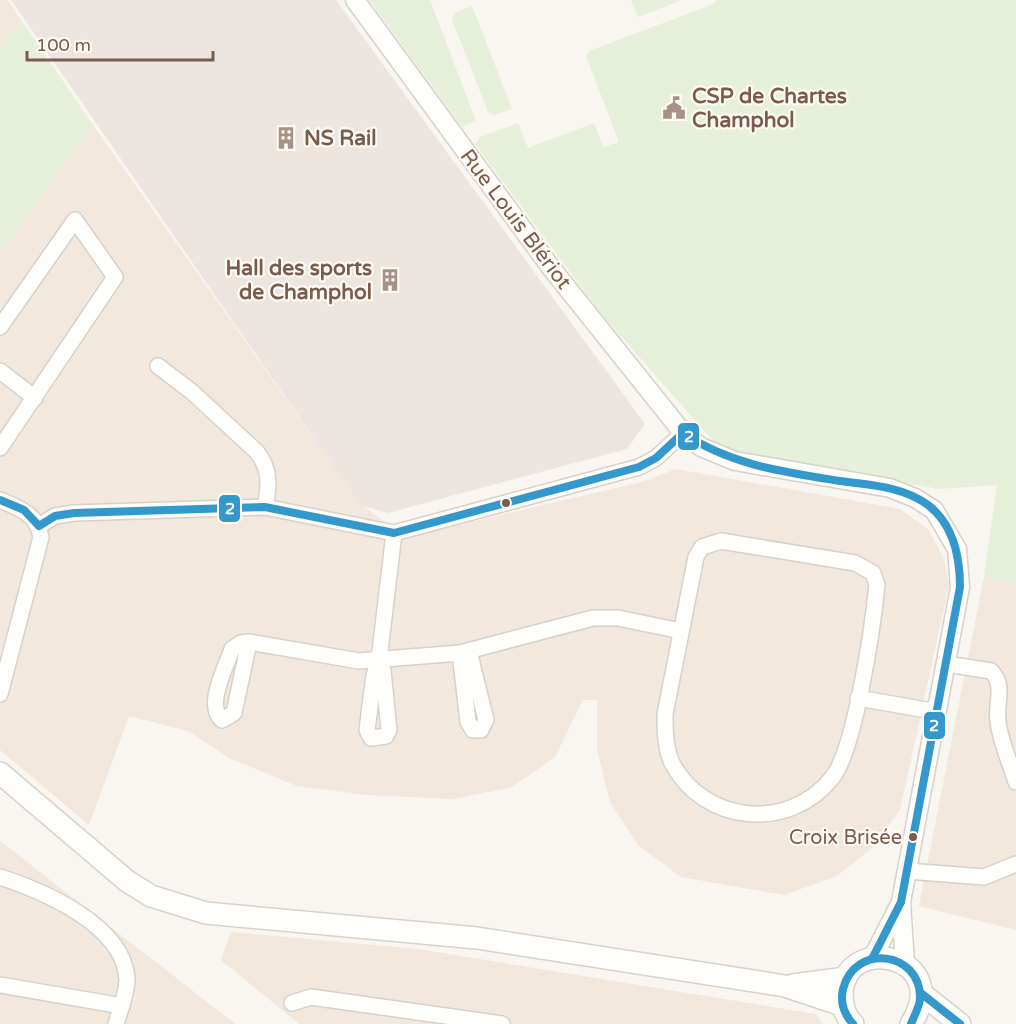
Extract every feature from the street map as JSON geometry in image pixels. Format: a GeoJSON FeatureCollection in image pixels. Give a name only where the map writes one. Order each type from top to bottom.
{"type":"FeatureCollection","features":[{"type":"Feature","properties":{"kind":"main road"},"geometry":{"type":"LineString","coordinates":[[0,773],[127,880],[151,896],[174,905],[206,913],[477,938],[785,986],[846,978]]}},
{"type":"Feature","properties":{"kind":"main road"},"geometry":{"type":"LineString","coordinates":[[849,1019],[842,991],[846,978],[857,964],[873,957],[890,957],[905,964],[917,977],[922,994],[919,1010],[911,1024]]}},
{"type":"Feature","properties":{"kind":"main road"},"geometry":{"type":"LineString","coordinates":[[785,986],[849,1019]]}},
{"type":"Feature","properties":{"kind":"main road"},"geometry":{"type":"LineString","coordinates":[[922,994],[960,1024]]}},
{"type":"Feature","properties":{"kind":"street","name":"Rue Louis Blériot"},"geometry":{"type":"LineString","coordinates":[[355,0],[552,269],[683,433],[701,447],[718,456],[890,488],[915,498],[934,510],[957,549],[961,568],[960,587],[901,902]]}},
{"type":"Feature","properties":{"kind":"street"},"geometry":{"type":"LineString","coordinates":[[0,327],[75,220],[116,277],[0,448]]}},
{"type":"Feature","properties":{"kind":"street"},"geometry":{"type":"LineString","coordinates":[[158,366],[192,392],[262,458],[268,476],[265,507]]}},
{"type":"Feature","properties":{"kind":"street"},"geometry":{"type":"LineString","coordinates":[[0,371],[35,398]]}},
{"type":"Feature","properties":{"kind":"street"},"geometry":{"type":"LineString","coordinates":[[39,526],[55,516],[74,513],[265,507],[394,533],[639,467],[656,458],[683,433]]}},
{"type":"Feature","properties":{"kind":"street"},"geometry":{"type":"LineString","coordinates":[[0,500],[24,510],[39,526],[41,537],[0,694]]}},
{"type":"Feature","properties":{"kind":"street"},"geometry":{"type":"LineString","coordinates":[[379,660],[394,533]]}},
{"type":"Feature","properties":{"kind":"street"},"geometry":{"type":"LineString","coordinates":[[721,541],[855,563],[873,573],[877,585],[858,698],[845,755],[832,778],[809,800],[784,812],[756,816],[708,803],[686,783],[672,762],[665,736],[665,714],[681,631],[696,557],[702,547],[710,543],[721,541]]}},
{"type":"Feature","properties":{"kind":"street"},"geometry":{"type":"LineString","coordinates":[[249,642],[359,661],[464,652],[592,618],[618,618],[681,631]]}},
{"type":"Feature","properties":{"kind":"street"},"geometry":{"type":"LineString","coordinates":[[947,664],[991,671],[996,676],[1000,684],[998,724],[1016,782]]}},
{"type":"Feature","properties":{"kind":"street"},"geometry":{"type":"LineString","coordinates":[[858,698],[938,712]]}},
{"type":"Feature","properties":{"kind":"street"},"geometry":{"type":"LineString","coordinates":[[907,871],[984,877],[1016,864]]}},
{"type":"Feature","properties":{"kind":"street"},"geometry":{"type":"LineString","coordinates":[[0,877],[38,889],[63,903],[98,929],[116,947],[127,980],[116,1024]]}},
{"type":"Feature","properties":{"kind":"street"},"geometry":{"type":"LineString","coordinates":[[873,957],[901,902]]}},
{"type":"Feature","properties":{"kind":"street"},"geometry":{"type":"LineString","coordinates":[[901,902],[905,964]]}},
{"type":"Feature","properties":{"kind":"street"},"geometry":{"type":"LineString","coordinates":[[0,984],[122,1006]]}},
{"type":"Feature","properties":{"kind":"street"},"geometry":{"type":"LineString","coordinates":[[292,1003],[311,997],[419,1018],[502,1024]]}},
{"type":"Feature","properties":{"kind":"shaded area"},"geometry":{"type":"Polygon","coordinates":[[[0,0],[8,0],[21,20],[0,47],[0,0]]]}},
{"type":"Feature","properties":{"kind":"shaded area"},"geometry":{"type":"Polygon","coordinates":[[[11,0],[336,0],[645,424],[627,449],[388,513],[360,505],[11,0]]]}},
{"type":"Feature","properties":{"kind":"shaded area"},"geometry":{"type":"Polygon","coordinates":[[[93,125],[360,504],[406,537],[642,482],[676,469],[900,509],[928,529],[944,559],[949,585],[900,810],[871,849],[837,876],[784,895],[681,877],[638,845],[610,802],[597,749],[597,700],[583,700],[555,757],[512,787],[453,799],[367,795],[297,786],[229,758],[188,731],[129,716],[89,825],[0,750],[0,254],[93,125]]]}},
{"type":"Feature","properties":{"kind":"shaded area"},"geometry":{"type":"Polygon","coordinates":[[[984,577],[1016,583],[1016,930],[919,906],[984,577]]]}},
{"type":"Feature","properties":{"kind":"shaded area"},"geometry":{"type":"Polygon","coordinates":[[[0,841],[234,1023],[235,1024],[0,1024],[0,841]]]}},
{"type":"Feature","properties":{"kind":"shaded area"},"geometry":{"type":"Polygon","coordinates":[[[231,932],[418,949],[816,1014],[823,1024],[299,1024],[221,960],[231,932]]]}},
{"type":"Feature","properties":{"kind":"green space"},"geometry":{"type":"Polygon","coordinates":[[[369,0],[430,0],[476,121],[462,127],[369,0]]]}},
{"type":"Feature","properties":{"kind":"green space"},"geometry":{"type":"Polygon","coordinates":[[[631,0],[682,0],[638,17],[631,0]]]}},
{"type":"Feature","properties":{"kind":"green space"},"geometry":{"type":"Polygon","coordinates":[[[717,0],[1016,0],[1016,583],[984,577],[997,485],[939,489],[721,450],[599,311],[475,144],[480,137],[518,123],[528,148],[594,123],[603,147],[619,142],[586,56],[589,51],[711,5],[717,0]]]}},
{"type":"Feature","properties":{"kind":"green space"},"geometry":{"type":"Polygon","coordinates":[[[472,6],[512,109],[494,115],[489,114],[452,20],[455,13],[472,6]]]}},
{"type":"Feature","properties":{"kind":"green space"},"geometry":{"type":"Polygon","coordinates":[[[21,20],[93,125],[0,254],[0,47],[21,20]]]}},
{"type":"Feature","properties":{"kind":"transit line","name":"2"},"geometry":{"type":"LineString","coordinates":[[0,500],[24,510],[39,526],[55,516],[74,513],[265,507],[394,533],[639,467],[656,458],[683,433],[719,453],[758,466],[886,487],[918,499],[937,513],[949,531],[959,564],[960,587],[901,902],[873,957]]}},
{"type":"Feature","properties":{"kind":"transit line","name":"2"},"geometry":{"type":"LineString","coordinates":[[853,1024],[842,1003],[843,989],[850,974],[860,964],[873,959],[886,959],[899,963],[910,971],[917,982],[920,1001],[911,1024]]}},
{"type":"Feature","properties":{"kind":"transit line","name":"2"},"geometry":{"type":"LineString","coordinates":[[922,994],[960,1024]]}},
{"type":"Feature","properties":{"kind":"place","name":"CSP de Chartes Champhol"},"geometry":{"type":"Point","coordinates":[674,108]}},
{"type":"Feature","properties":{"kind":"place","name":"NS Rail"},"geometry":{"type":"Point","coordinates":[286,138]}},
{"type":"Feature","properties":{"kind":"place","name":"Hall des sports de Champhol"},"geometry":{"type":"Point","coordinates":[390,280]}},
{"type":"Feature","properties":{"kind":"place","name":"Croix Brisée"},"geometry":{"type":"Point","coordinates":[913,837]}}]}
